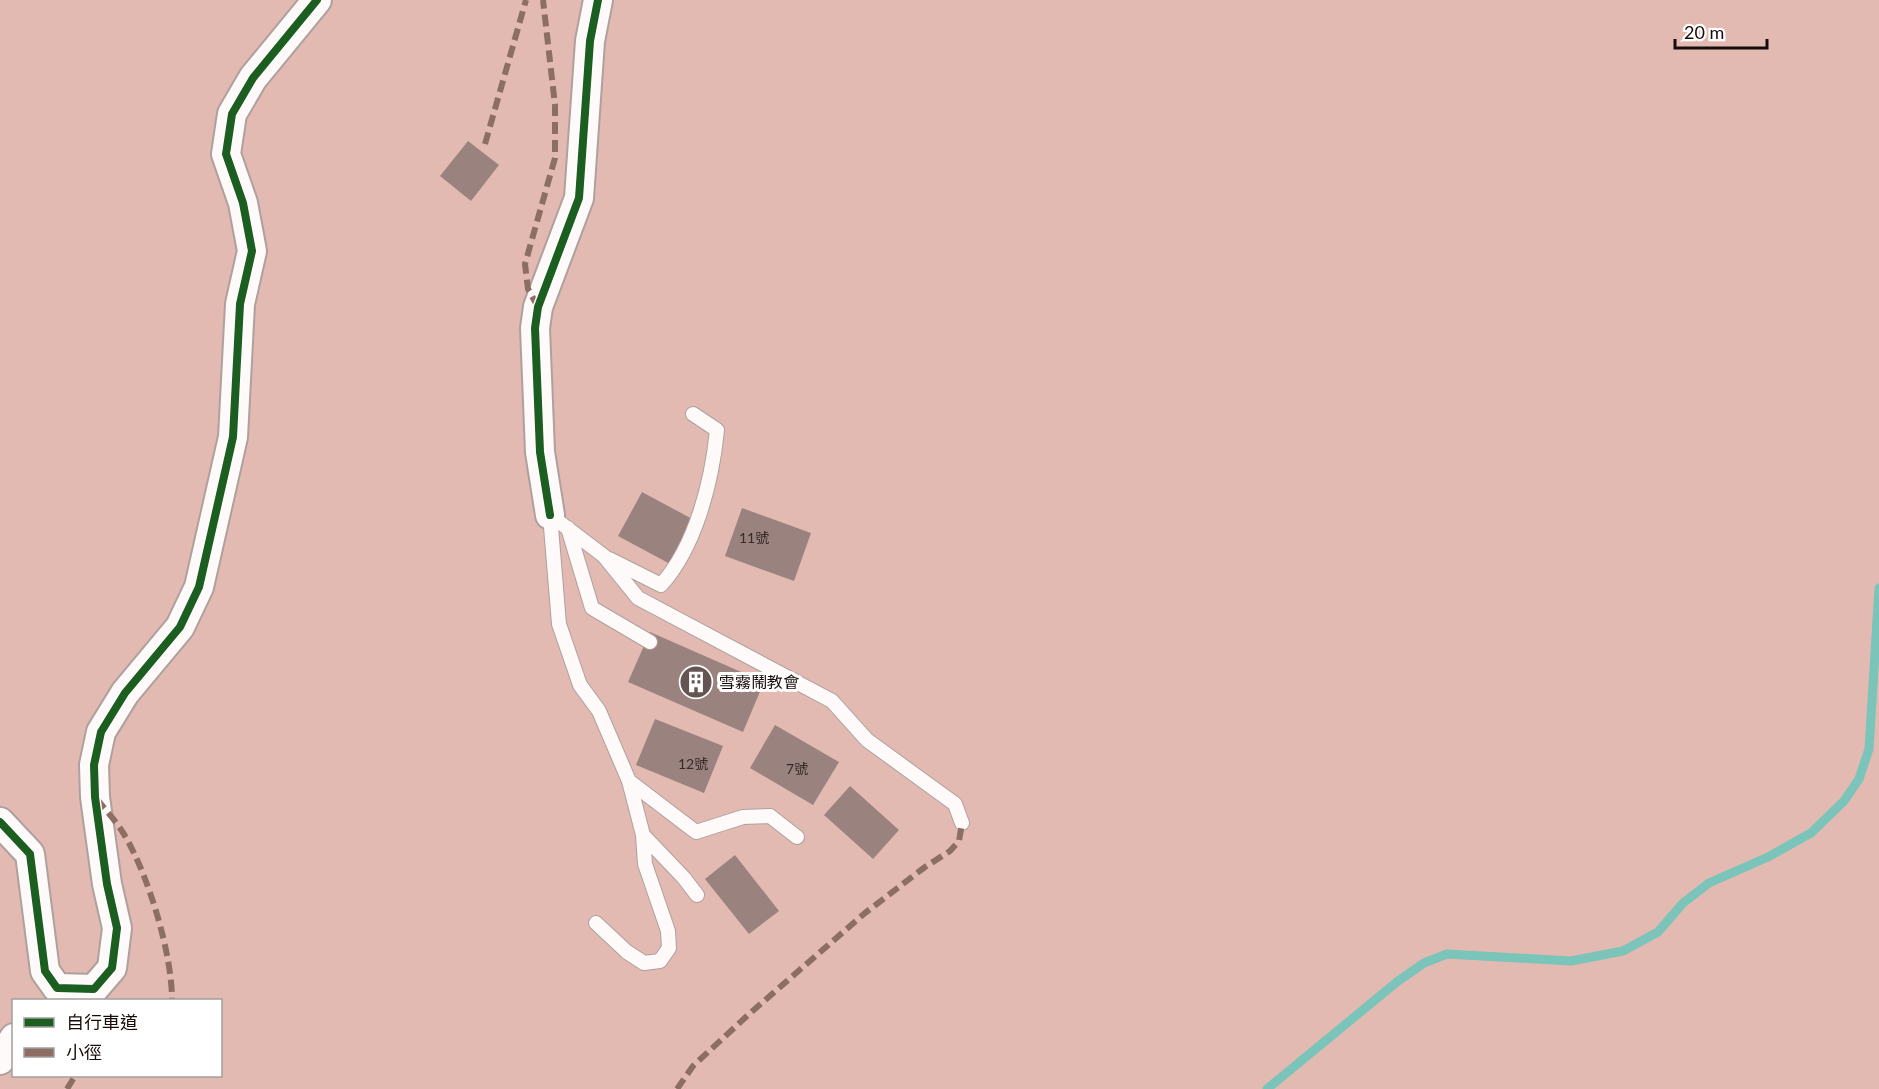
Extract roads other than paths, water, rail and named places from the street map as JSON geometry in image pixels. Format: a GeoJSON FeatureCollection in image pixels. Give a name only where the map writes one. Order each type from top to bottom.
{"type":"FeatureCollection","features":[{"type":"Feature","properties":{"kind":"street"},"geometry":{"type":"LineString","coordinates":[[0,822],[30,854],[45,971],[51,994],[94,988],[112,968],[117,928],[107,884],[95,797],[94,765],[101,732],[125,693],[180,627],[199,587],[233,437],[240,304],[252,251],[243,203],[226,154],[232,114],[253,78],[317,0]]}},
{"type":"Feature","properties":{"kind":"street"},"geometry":{"type":"LineString","coordinates":[[559,521],[540,452],[535,328],[538,307],[579,198],[590,41],[598,0]]}},
{"type":"Feature","properties":{"kind":"street"},"geometry":{"type":"LineString","coordinates":[[0,1060],[12,1041]]}},
{"type":"Feature","properties":{"kind":"lane"},"geometry":{"type":"LineString","coordinates":[[559,521],[604,556],[661,585],[678,566],[712,475],[717,430],[693,414]]}},
{"type":"Feature","properties":{"kind":"lane"},"geometry":{"type":"LineString","coordinates":[[559,521],[591,608],[650,642]]}},
{"type":"Feature","properties":{"kind":"lane"},"geometry":{"type":"LineString","coordinates":[[559,521],[559,624],[580,686],[599,711],[629,781],[643,835],[645,864],[668,931],[669,948],[660,961],[644,963],[627,952],[596,923]]}},
{"type":"Feature","properties":{"kind":"lane"},"geometry":{"type":"LineString","coordinates":[[604,556],[638,598],[832,701],[867,740],[955,804],[962,823]]}},
{"type":"Feature","properties":{"kind":"lane"},"geometry":{"type":"LineString","coordinates":[[629,781],[696,832],[743,817],[770,816],[797,837]]}},
{"type":"Feature","properties":{"kind":"lane"},"geometry":{"type":"LineString","coordinates":[[643,835],[697,895]]}},
{"type":"Feature","properties":{"kind":"waterway"},"geometry":{"type":"LineString","coordinates":[[1267,1089],[1398,981],[1424,963],[1447,954],[1571,961],[1623,951],[1658,932],[1683,903],[1709,883],[1768,857],[1811,833],[1844,801],[1859,779],[1869,749],[1879,588]]}},
{"type":"Feature","properties":{"kind":"place","name":"雪霧鬧教會"},"geometry":{"type":"Point","coordinates":[696,682]}}]}
